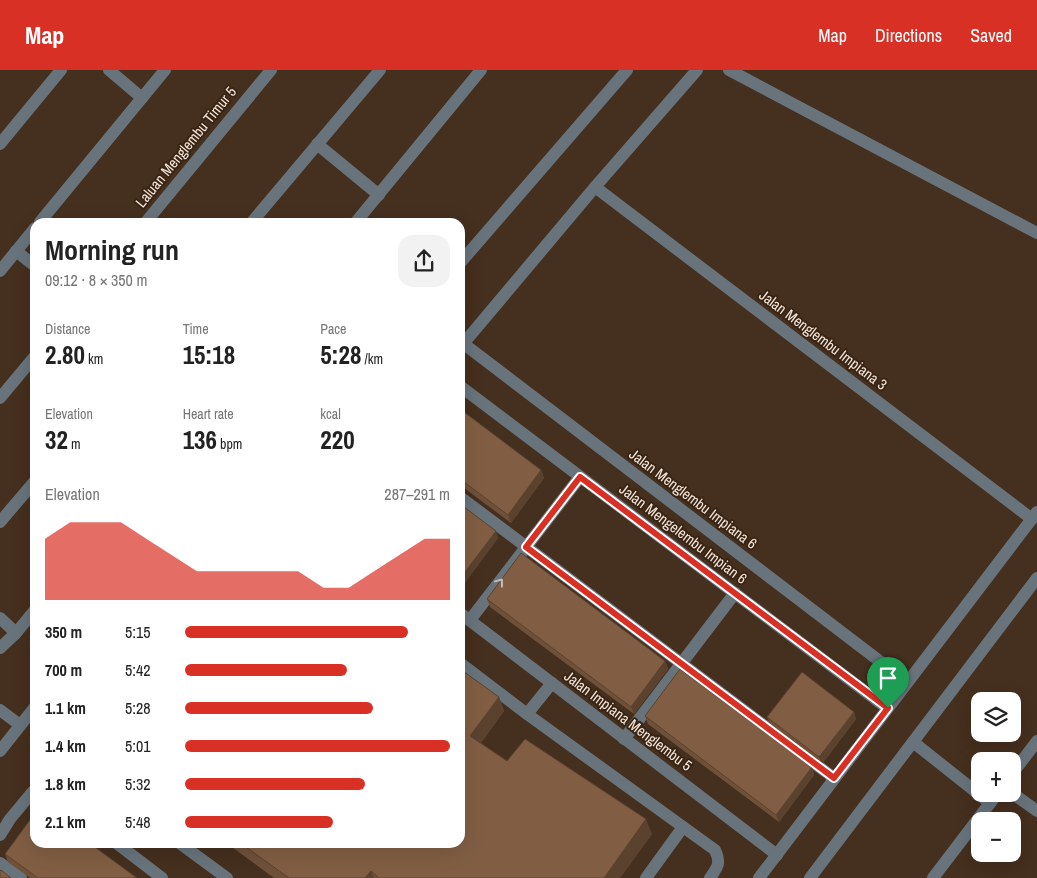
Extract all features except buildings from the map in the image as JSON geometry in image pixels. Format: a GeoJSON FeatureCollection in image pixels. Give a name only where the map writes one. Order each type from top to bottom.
{"type":"FeatureCollection","features":[{"type":"Feature","properties":{"kind":"street"},"geometry":{"type":"LineString","coordinates":[[0,144],[61,70]]}},
{"type":"Feature","properties":{"kind":"street"},"geometry":{"type":"LineString","coordinates":[[109,70],[142,98]]}},
{"type":"Feature","properties":{"kind":"street"},"geometry":{"type":"LineString","coordinates":[[43,218],[165,70]]}},
{"type":"Feature","properties":{"kind":"street","name":"Laluan Menglembu Timur 5"},"geometry":{"type":"LineString","coordinates":[[149,218],[271,70]]}},
{"type":"Feature","properties":{"kind":"street"},"geometry":{"type":"LineString","coordinates":[[255,218],[380,70]]}},
{"type":"Feature","properties":{"kind":"street"},"geometry":{"type":"LineString","coordinates":[[359,218],[481,70]]}},
{"type":"Feature","properties":{"kind":"street"},"geometry":{"type":"LineString","coordinates":[[465,257],[627,70]]}},
{"type":"Feature","properties":{"kind":"street"},"geometry":{"type":"LineString","coordinates":[[465,338],[697,70]]}},
{"type":"Feature","properties":{"kind":"street"},"geometry":{"type":"LineString","coordinates":[[729,70],[1037,233]]}},
{"type":"Feature","properties":{"kind":"street"},"geometry":{"type":"LineString","coordinates":[[317,144],[380,194]]}},
{"type":"Feature","properties":{"kind":"street","name":"Jalan Menglembu Impiana 3"},"geometry":{"type":"LineString","coordinates":[[595,186],[1034,516],[759,878]]}},
{"type":"Feature","properties":{"kind":"street"},"geometry":{"type":"LineString","coordinates":[[0,270],[30,234]]}},
{"type":"Feature","properties":{"kind":"street"},"geometry":{"type":"LineString","coordinates":[[16,251],[30,262]]}},
{"type":"Feature","properties":{"kind":"street","name":"Jalan Menglembu Impiana 6"},"geometry":{"type":"LineString","coordinates":[[465,344],[907,682]]}},
{"type":"Feature","properties":{"kind":"street"},"geometry":{"type":"LineString","coordinates":[[0,398],[30,362]]}},
{"type":"Feature","properties":{"kind":"street","name":"Jalan Mengelembu Impian 6"},"geometry":{"type":"LineString","coordinates":[[465,390],[888,708]]}},
{"type":"Feature","properties":{"kind":"street"},"geometry":{"type":"LineString","coordinates":[[465,616],[526,547],[580,477]]}},
{"type":"Feature","properties":{"kind":"street"},"geometry":{"type":"LineString","coordinates":[[0,522],[30,486]]}},
{"type":"Feature","properties":{"kind":"street"},"geometry":{"type":"LineString","coordinates":[[465,501],[834,778]]}},
{"type":"Feature","properties":{"kind":"street"},"geometry":{"type":"LineString","coordinates":[[810,878],[1037,578]]}},
{"type":"Feature","properties":{"kind":"street"},"geometry":{"type":"LineString","coordinates":[[624,738],[735,593]]}},
{"type":"Feature","properties":{"kind":"street"},"geometry":{"type":"LineString","coordinates":[[0,648],[30,616]]}},
{"type":"Feature","properties":{"kind":"street","name":"Jalan Impiana Menglembu 5"},"geometry":{"type":"LineString","coordinates":[[465,616],[777,854]]}},
{"type":"Feature","properties":{"kind":"street"},"geometry":{"type":"LineString","coordinates":[[0,618],[16,633]]}},
{"type":"Feature","properties":{"kind":"street"},"geometry":{"type":"LineString","coordinates":[[465,667],[715,850],[719,859],[717,868],[710,878]]}},
{"type":"Feature","properties":{"kind":"street"},"geometry":{"type":"LineString","coordinates":[[527,714],[552,684]]}},
{"type":"Feature","properties":{"kind":"street"},"geometry":{"type":"LineString","coordinates":[[0,710],[20,725]]}},
{"type":"Feature","properties":{"kind":"street"},"geometry":{"type":"LineString","coordinates":[[0,751],[30,712]]}},
{"type":"Feature","properties":{"kind":"street"},"geometry":{"type":"LineString","coordinates":[[1021,762],[1037,741]]}},
{"type":"Feature","properties":{"kind":"street"},"geometry":{"type":"LineString","coordinates":[[913,742],[971,782]]}},
{"type":"Feature","properties":{"kind":"street"},"geometry":{"type":"LineString","coordinates":[[0,835],[10,819],[30,795]]}},
{"type":"Feature","properties":{"kind":"street"},"geometry":{"type":"LineString","coordinates":[[1021,800],[1037,812]]}},
{"type":"Feature","properties":{"kind":"street"},"geometry":{"type":"LineString","coordinates":[[934,878],[991,802]]}},
{"type":"Feature","properties":{"kind":"street"},"geometry":{"type":"LineString","coordinates":[[646,878],[683,827]]}},
{"type":"Feature","properties":{"kind":"street"},"geometry":{"type":"LineString","coordinates":[[123,848],[162,878]]}},
{"type":"Feature","properties":{"kind":"street"},"geometry":{"type":"LineString","coordinates":[[186,848],[227,878]]}},
{"type":"Feature","properties":{"kind":"street"},"geometry":{"type":"LineString","coordinates":[[0,863],[21,878]]}},
{"type":"Feature","properties":{"kind":"route"},"geometry":{"type":"LineString","coordinates":[[580,477],[888,708],[834,778],[526,547],[580,477]]}}]}
